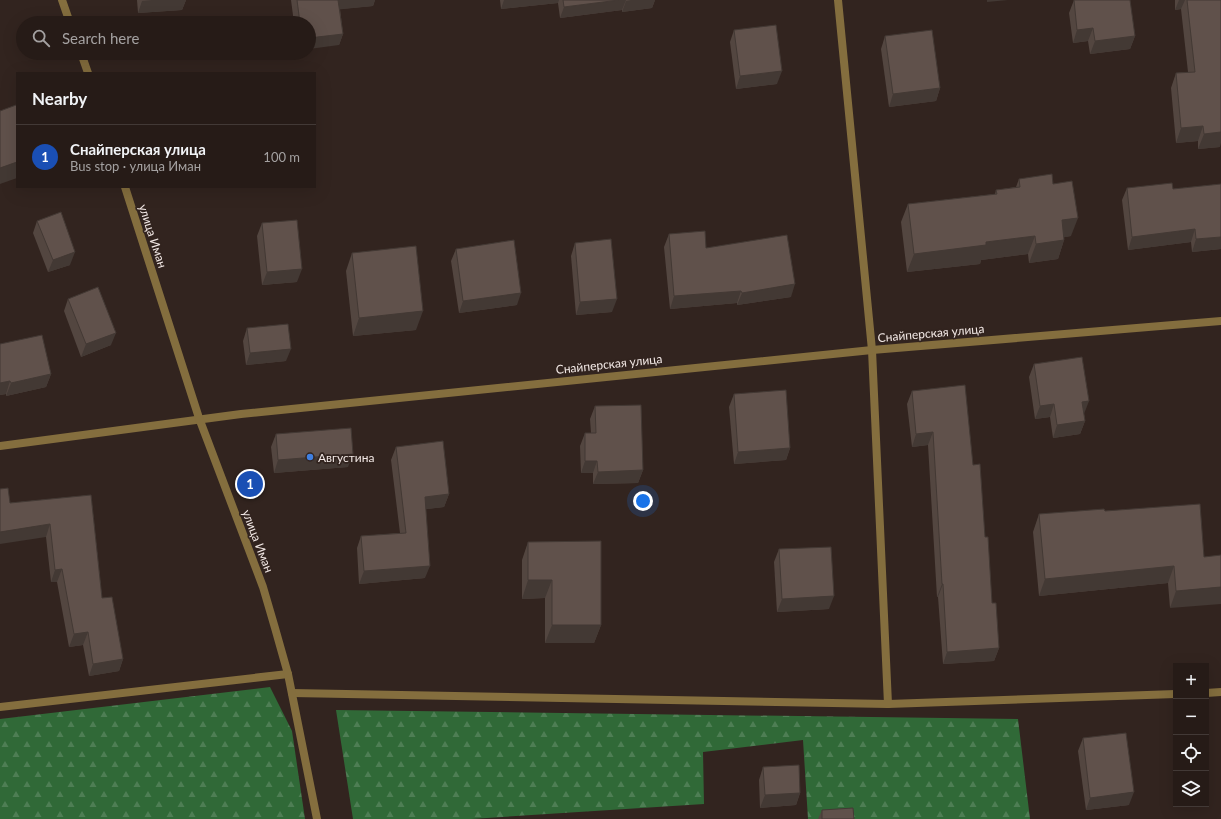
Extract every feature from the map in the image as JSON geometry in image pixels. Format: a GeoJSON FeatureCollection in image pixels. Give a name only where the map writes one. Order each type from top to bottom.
{"type":"FeatureCollection","features":[{"type":"Feature","properties":{"kind":"street"},"geometry":{"type":"LineString","coordinates":[[62,0],[68,16]]}},
{"type":"Feature","properties":{"kind":"street"},"geometry":{"type":"LineString","coordinates":[[838,0],[872,350],[888,704]]}},
{"type":"Feature","properties":{"kind":"street"},"geometry":{"type":"LineString","coordinates":[[83,60],[88,72]]}},
{"type":"Feature","properties":{"kind":"street","name":"улица Иман"},"geometry":{"type":"LineString","coordinates":[[125,188],[199,418],[262,587],[288,674],[317,819]]}},
{"type":"Feature","properties":{"kind":"street","name":"Снайперская улица"},"geometry":{"type":"LineString","coordinates":[[0,446],[199,418],[872,350],[1221,321]]}},
{"type":"Feature","properties":{"kind":"street"},"geometry":{"type":"LineString","coordinates":[[0,707],[288,674]]}},
{"type":"Feature","properties":{"kind":"street"},"geometry":{"type":"LineString","coordinates":[[1209,693],[1221,692]]}},
{"type":"Feature","properties":{"kind":"street"},"geometry":{"type":"LineString","coordinates":[[292,693],[888,704],[1173,694]]}},
{"type":"Feature","properties":{"kind":"green space"},"geometry":{"type":"Polygon","coordinates":[[[270,687],[292,731],[305,819],[0,819],[0,719],[270,687]]]}},
{"type":"Feature","properties":{"kind":"green space"},"geometry":{"type":"Polygon","coordinates":[[[336,710],[1018,719],[1030,819],[808,819],[803,740],[703,752],[704,804],[471,819],[353,819],[336,710]]]}},
{"type":"Feature","properties":{"kind":"building"},"geometry":{"type":"Polygon","coordinates":[[[297,0],[338,0],[343,34],[316,37],[316,16],[299,16],[297,0]]]}},
{"type":"Feature","properties":{"kind":"building"},"geometry":{"type":"Polygon","coordinates":[[[563,0],[619,0],[564,7],[563,0]]]}},
{"type":"Feature","properties":{"kind":"building"},"geometry":{"type":"Polygon","coordinates":[[[1074,0],[1130,0],[1135,36],[1095,41],[1093,28],[1077,30],[1074,0]]]}},
{"type":"Feature","properties":{"kind":"building"},"geometry":{"type":"Polygon","coordinates":[[[1187,0],[1221,0],[1221,132],[1204,134],[1203,126],[1181,128],[1176,73],[1195,72],[1187,0]]]}},
{"type":"Feature","properties":{"kind":"building"},"geometry":{"type":"Polygon","coordinates":[[[776,25],[782,71],[740,76],[734,30],[776,25]]]}},
{"type":"Feature","properties":{"kind":"building"},"geometry":{"type":"Polygon","coordinates":[[[932,30],[940,88],[893,94],[885,36],[932,30]]]}},
{"type":"Feature","properties":{"kind":"building"},"geometry":{"type":"Polygon","coordinates":[[[16,105],[16,162],[0,168],[0,111],[16,105]]]}},
{"type":"Feature","properties":{"kind":"building"},"geometry":{"type":"Polygon","coordinates":[[[1052,174],[1053,184],[1072,181],[1078,218],[1062,220],[1064,240],[1036,244],[1035,236],[986,242],[986,245],[914,254],[908,204],[997,194],[996,190],[1020,187],[1019,179],[1052,174]]]}},
{"type":"Feature","properties":{"kind":"building"},"geometry":{"type":"Polygon","coordinates":[[[1172,183],[1173,189],[1221,184],[1221,237],[1196,239],[1195,229],[1132,237],[1127,188],[1172,183]]]}},
{"type":"Feature","properties":{"kind":"building"},"geometry":{"type":"Polygon","coordinates":[[[61,212],[75,252],[53,260],[37,221],[61,212]]]}},
{"type":"Feature","properties":{"kind":"building"},"geometry":{"type":"Polygon","coordinates":[[[297,220],[302,269],[267,272],[262,223],[297,220]]]}},
{"type":"Feature","properties":{"kind":"building"},"geometry":{"type":"Polygon","coordinates":[[[705,231],[706,248],[787,235],[795,284],[742,293],[741,291],[674,296],[669,234],[705,231]]]}},
{"type":"Feature","properties":{"kind":"building"},"geometry":{"type":"Polygon","coordinates":[[[611,239],[617,299],[580,302],[575,243],[611,239]]]}},
{"type":"Feature","properties":{"kind":"building"},"geometry":{"type":"Polygon","coordinates":[[[514,240],[521,293],[463,301],[456,249],[514,240]]]}},
{"type":"Feature","properties":{"kind":"building"},"geometry":{"type":"Polygon","coordinates":[[[416,246],[423,311],[359,318],[352,253],[416,246]]]}},
{"type":"Feature","properties":{"kind":"building"},"geometry":{"type":"Polygon","coordinates":[[[98,287],[116,333],[86,344],[68,299],[98,287]]]}},
{"type":"Feature","properties":{"kind":"building"},"geometry":{"type":"Polygon","coordinates":[[[288,324],[291,349],[250,353],[247,328],[288,324]]]}},
{"type":"Feature","properties":{"kind":"building"},"geometry":{"type":"Polygon","coordinates":[[[42,335],[51,374],[11,383],[10,381],[0,383],[0,344],[42,335]]]}},
{"type":"Feature","properties":{"kind":"building"},"geometry":{"type":"Polygon","coordinates":[[[1082,357],[1089,401],[1082,402],[1085,421],[1057,425],[1054,404],[1040,406],[1034,364],[1082,357]]]}},
{"type":"Feature","properties":{"kind":"building"},"geometry":{"type":"Polygon","coordinates":[[[965,385],[973,465],[980,464],[985,537],[988,537],[992,603],[996,603],[999,648],[947,652],[933,432],[916,434],[912,391],[965,385]]]}},
{"type":"Feature","properties":{"kind":"building"},"geometry":{"type":"Polygon","coordinates":[[[786,390],[790,448],[738,452],[734,394],[786,390]]]}},
{"type":"Feature","properties":{"kind":"building"},"geometry":{"type":"Polygon","coordinates":[[[641,405],[643,470],[598,472],[597,461],[585,461],[585,433],[596,433],[595,406],[641,405]]]}},
{"type":"Feature","properties":{"kind":"building"},"geometry":{"type":"Polygon","coordinates":[[[351,428],[353,454],[278,460],[276,434],[351,428]]]}},
{"type":"Feature","properties":{"kind":"building"},"geometry":{"type":"Polygon","coordinates":[[[443,441],[449,494],[425,497],[430,566],[364,571],[361,536],[406,533],[396,447],[443,441]]]}},
{"type":"Feature","properties":{"kind":"building"},"geometry":{"type":"Polygon","coordinates":[[[8,488],[10,503],[91,495],[102,598],[112,597],[123,659],[93,664],[88,632],[74,634],[62,569],[55,570],[50,524],[0,532],[0,489],[8,488]]]}},
{"type":"Feature","properties":{"kind":"building"},"geometry":{"type":"Polygon","coordinates":[[[1200,504],[1204,557],[1221,555],[1221,587],[1176,591],[1174,566],[1045,579],[1039,514],[1200,504]]]}},
{"type":"Feature","properties":{"kind":"building"},"geometry":{"type":"Polygon","coordinates":[[[601,541],[601,625],[552,625],[552,580],[528,580],[528,542],[601,541]]]}},
{"type":"Feature","properties":{"kind":"building"},"geometry":{"type":"Polygon","coordinates":[[[831,547],[834,596],[782,599],[779,549],[831,547]]]}},
{"type":"Feature","properties":{"kind":"building"},"geometry":{"type":"Polygon","coordinates":[[[1126,733],[1134,792],[1090,798],[1083,738],[1126,733]]]}},
{"type":"Feature","properties":{"kind":"building"},"geometry":{"type":"Polygon","coordinates":[[[799,765],[800,793],[765,795],[763,767],[799,765]]]}},
{"type":"Feature","properties":{"kind":"building"},"geometry":{"type":"Polygon","coordinates":[[[853,808],[854,819],[822,819],[822,810],[853,808]]]}},
{"type":"Feature","properties":{"kind":"place","name":"Августина"},"geometry":{"type":"Point","coordinates":[310,457]}},
{"type":"Feature","properties":{"kind":"place","name":"Снайперская улица"},"geometry":{"type":"Point","coordinates":[250,484]}}]}
